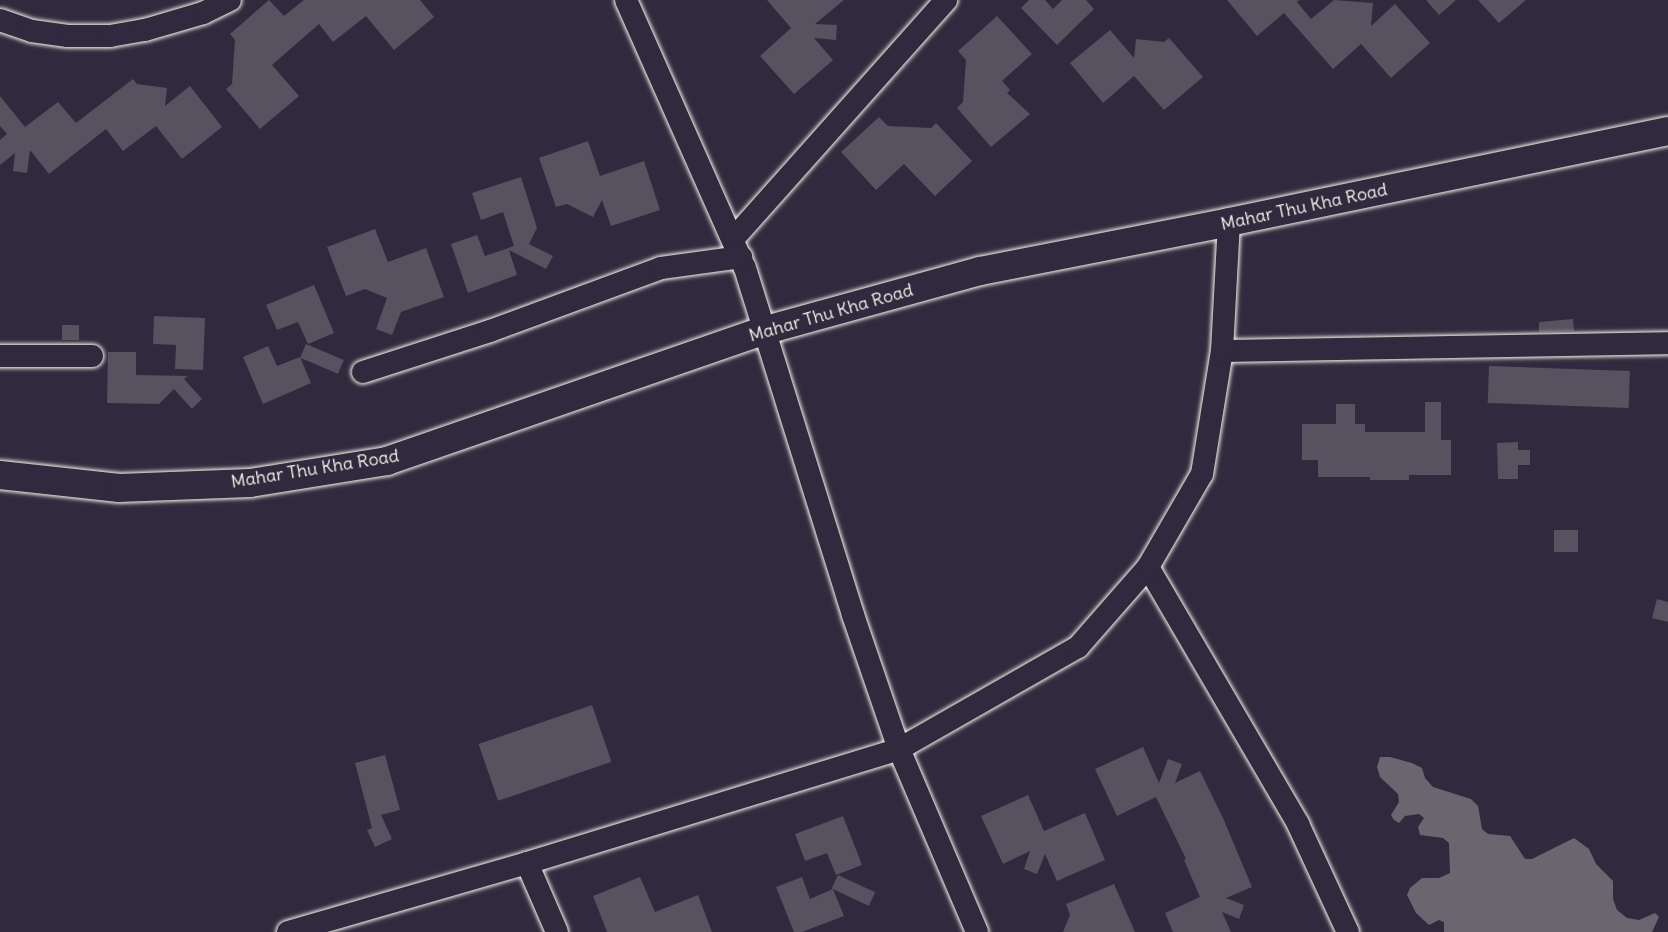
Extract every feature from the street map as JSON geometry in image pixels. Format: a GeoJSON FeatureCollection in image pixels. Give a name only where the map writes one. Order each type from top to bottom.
{"type":"FeatureCollection","features":[{"type":"Feature","properties":{"kind":"main road","name":"Mahar Thu Kha Road"},"geometry":{"type":"LineString","coordinates":[[0,475],[119,488],[250,483],[387,461],[766,330],[980,271],[1668,131]]}},
{"type":"Feature","properties":{"kind":"street"},"geometry":{"type":"LineString","coordinates":[[0,20],[44,33],[68,36],[110,36],[145,30],[203,12],[230,0]]}},
{"type":"Feature","properties":{"kind":"street"},"geometry":{"type":"LineString","coordinates":[[626,0],[737,248],[766,330],[853,615],[899,749],[977,932]]}},
{"type":"Feature","properties":{"kind":"street"},"geometry":{"type":"LineString","coordinates":[[363,372],[490,331],[661,268],[737,248],[946,0]]}},
{"type":"Feature","properties":{"kind":"street"},"geometry":{"type":"LineString","coordinates":[[288,932],[526,863],[899,749],[1078,647],[1148,567],[1202,474],[1222,351],[1229,222]]}},
{"type":"Feature","properties":{"kind":"street"},"geometry":{"type":"LineString","coordinates":[[1222,351],[1668,343]]}},
{"type":"Feature","properties":{"kind":"street"},"geometry":{"type":"LineString","coordinates":[[0,356],[92,356]]}},
{"type":"Feature","properties":{"kind":"street"},"geometry":{"type":"LineString","coordinates":[[1148,567],[1298,824],[1348,932]]}},
{"type":"Feature","properties":{"kind":"street"},"geometry":{"type":"LineString","coordinates":[[526,863],[556,932]]}},
{"type":"Feature","properties":{"kind":"shaded area"},"geometry":{"type":"Polygon","coordinates":[[[1380,757],[1390,757],[1412,763],[1422,768],[1425,778],[1433,787],[1471,799],[1478,806],[1482,829],[1488,834],[1510,836],[1525,859],[1532,859],[1574,838],[1589,849],[1596,864],[1613,881],[1613,899],[1617,910],[1627,918],[1639,920],[1655,913],[1659,917],[1652,932],[1444,932],[1444,922],[1439,920],[1429,925],[1416,913],[1407,895],[1410,888],[1422,878],[1439,878],[1450,873],[1449,843],[1443,838],[1420,835],[1418,827],[1424,818],[1419,814],[1405,816],[1399,823],[1394,820],[1391,815],[1399,802],[1398,794],[1380,777],[1377,767],[1380,757]]]}},
{"type":"Feature","properties":{"kind":"building"},"geometry":{"type":"Polygon","coordinates":[[[269,0],[284,16],[304,0],[420,0],[434,17],[394,50],[366,16],[333,42],[319,24],[272,65],[299,96],[260,129],[226,89],[232,84],[235,40],[230,34],[269,0]]]}},
{"type":"Feature","properties":{"kind":"building"},"geometry":{"type":"Polygon","coordinates":[[[767,0],[844,0],[815,24],[837,25],[836,40],[814,38],[833,60],[794,94],[760,56],[791,28],[767,0]]]}},
{"type":"Feature","properties":{"kind":"building"},"geometry":{"type":"Polygon","coordinates":[[[1029,0],[1045,0],[1053,9],[1062,0],[1086,0],[1094,9],[1057,45],[1021,8],[1029,0]]]}},
{"type":"Feature","properties":{"kind":"building"},"geometry":{"type":"Polygon","coordinates":[[[1227,0],[1299,0],[1297,2],[1311,19],[1334,0],[1373,3],[1371,26],[1395,4],[1430,43],[1391,78],[1361,44],[1333,69],[1284,13],[1257,36],[1227,0]]]}},
{"type":"Feature","properties":{"kind":"building"},"geometry":{"type":"Polygon","coordinates":[[[1426,0],[1456,0],[1439,15],[1426,0]]]}},
{"type":"Feature","properties":{"kind":"building"},"geometry":{"type":"Polygon","coordinates":[[[1478,0],[1526,0],[1499,23],[1478,0]]]}},
{"type":"Feature","properties":{"kind":"building"},"geometry":{"type":"Polygon","coordinates":[[[997,16],[1032,54],[1002,81],[1010,90],[1007,93],[1030,114],[991,147],[957,108],[963,102],[966,60],[958,51],[997,16]]]}},
{"type":"Feature","properties":{"kind":"building"},"geometry":{"type":"Polygon","coordinates":[[[1110,30],[1134,58],[1136,39],[1164,42],[1169,38],[1203,77],[1164,110],[1134,76],[1103,103],[1070,63],[1110,30]]]}},
{"type":"Feature","properties":{"kind":"building"},"geometry":{"type":"Polygon","coordinates":[[[133,79],[137,84],[167,88],[165,106],[190,86],[222,127],[182,159],[156,126],[123,151],[106,129],[49,174],[30,150],[27,173],[13,171],[15,153],[0,165],[0,140],[7,134],[0,126],[0,96],[25,127],[58,102],[76,123],[133,79]]]}},
{"type":"Feature","properties":{"kind":"building"},"geometry":{"type":"Polygon","coordinates":[[[879,117],[888,126],[931,128],[936,123],[972,161],[935,196],[904,164],[876,190],[841,152],[879,117]]]}},
{"type":"Feature","properties":{"kind":"building"},"geometry":{"type":"Polygon","coordinates":[[[588,141],[600,176],[644,161],[660,210],[611,226],[602,200],[593,217],[567,204],[556,207],[539,158],[588,141]]]}},
{"type":"Feature","properties":{"kind":"building"},"geometry":{"type":"Polygon","coordinates":[[[521,177],[537,228],[529,244],[553,256],[546,269],[509,250],[517,275],[468,293],[451,244],[477,235],[485,256],[514,246],[503,212],[481,220],[472,193],[521,177]]]}},
{"type":"Feature","properties":{"kind":"building"},"geometry":{"type":"Polygon","coordinates":[[[375,229],[388,262],[426,248],[444,297],[401,312],[392,335],[376,329],[387,298],[365,289],[346,296],[327,247],[375,229]]]}},
{"type":"Feature","properties":{"kind":"building"},"geometry":{"type":"Polygon","coordinates":[[[314,285],[334,333],[308,344],[298,322],[277,330],[266,305],[314,285]]]}},
{"type":"Feature","properties":{"kind":"building"},"geometry":{"type":"Polygon","coordinates":[[[154,316],[205,318],[203,370],[175,369],[176,345],[153,344],[154,316]]]}},
{"type":"Feature","properties":{"kind":"building"},"geometry":{"type":"Polygon","coordinates":[[[1573,319],[1574,331],[1539,332],[1539,322],[1573,319]]]}},
{"type":"Feature","properties":{"kind":"building"},"geometry":{"type":"Polygon","coordinates":[[[62,325],[79,325],[79,340],[62,340],[62,325]]]}},
{"type":"Feature","properties":{"kind":"building"},"geometry":{"type":"Polygon","coordinates":[[[306,344],[344,360],[338,374],[300,358],[306,344]]]}},
{"type":"Feature","properties":{"kind":"building"},"geometry":{"type":"Polygon","coordinates":[[[268,346],[277,366],[300,357],[311,383],[263,404],[243,357],[268,346]]]}},
{"type":"Feature","properties":{"kind":"building"},"geometry":{"type":"Polygon","coordinates":[[[108,352],[136,352],[136,375],[188,376],[184,379],[202,399],[192,409],[174,389],[159,404],[107,403],[108,352]]]}},
{"type":"Feature","properties":{"kind":"building"},"geometry":{"type":"Polygon","coordinates":[[[1489,366],[1630,371],[1629,408],[1488,403],[1489,366]]]}},
{"type":"Feature","properties":{"kind":"building"},"geometry":{"type":"Polygon","coordinates":[[[1425,402],[1441,402],[1441,440],[1451,440],[1451,475],[1409,475],[1409,480],[1318,477],[1318,460],[1302,460],[1302,424],[1336,424],[1336,404],[1355,404],[1355,424],[1365,424],[1365,432],[1425,432],[1425,402]]]}},
{"type":"Feature","properties":{"kind":"building"},"geometry":{"type":"Polygon","coordinates":[[[1518,442],[1518,450],[1530,450],[1530,465],[1518,465],[1518,479],[1498,479],[1497,443],[1518,442]]]}},
{"type":"Feature","properties":{"kind":"building"},"geometry":{"type":"Polygon","coordinates":[[[1554,530],[1578,530],[1578,552],[1554,552],[1554,530]]]}},
{"type":"Feature","properties":{"kind":"building"},"geometry":{"type":"Polygon","coordinates":[[[1657,599],[1668,602],[1668,622],[1652,618],[1657,599]]]}},
{"type":"Feature","properties":{"kind":"building"},"geometry":{"type":"Polygon","coordinates":[[[592,705],[612,762],[498,801],[479,744],[592,705]]]}},
{"type":"Feature","properties":{"kind":"building"},"geometry":{"type":"Polygon","coordinates":[[[1143,747],[1159,783],[1168,759],[1182,764],[1175,783],[1200,771],[1223,818],[1252,887],[1226,898],[1244,905],[1239,919],[1222,912],[1231,932],[1173,932],[1165,913],[1200,897],[1184,860],[1186,859],[1156,797],[1117,816],[1095,769],[1143,747]]]}},
{"type":"Feature","properties":{"kind":"building"},"geometry":{"type":"Polygon","coordinates":[[[385,755],[400,810],[381,815],[392,839],[375,847],[367,830],[372,828],[355,763],[385,755]]]}},
{"type":"Feature","properties":{"kind":"building"},"geometry":{"type":"Polygon","coordinates":[[[1028,795],[1044,831],[1085,813],[1105,860],[1057,881],[1045,854],[1037,874],[1024,869],[1030,851],[1003,864],[981,816],[1028,795]]]}},
{"type":"Feature","properties":{"kind":"building"},"geometry":{"type":"Polygon","coordinates":[[[843,816],[862,865],[836,875],[827,853],[805,861],[795,834],[843,816]]]}},
{"type":"Feature","properties":{"kind":"building"},"geometry":{"type":"Polygon","coordinates":[[[838,875],[875,892],[869,906],[832,889],[838,875]]]}},
{"type":"Feature","properties":{"kind":"building"},"geometry":{"type":"Polygon","coordinates":[[[640,877],[655,912],[698,895],[712,932],[607,932],[593,896],[640,877]]]}},
{"type":"Feature","properties":{"kind":"building"},"geometry":{"type":"Polygon","coordinates":[[[802,877],[810,899],[833,889],[844,916],[802,932],[794,932],[776,887],[802,877]]]}},
{"type":"Feature","properties":{"kind":"building"},"geometry":{"type":"Polygon","coordinates":[[[1114,884],[1135,932],[1063,932],[1070,915],[1066,904],[1114,884]]]}}]}
